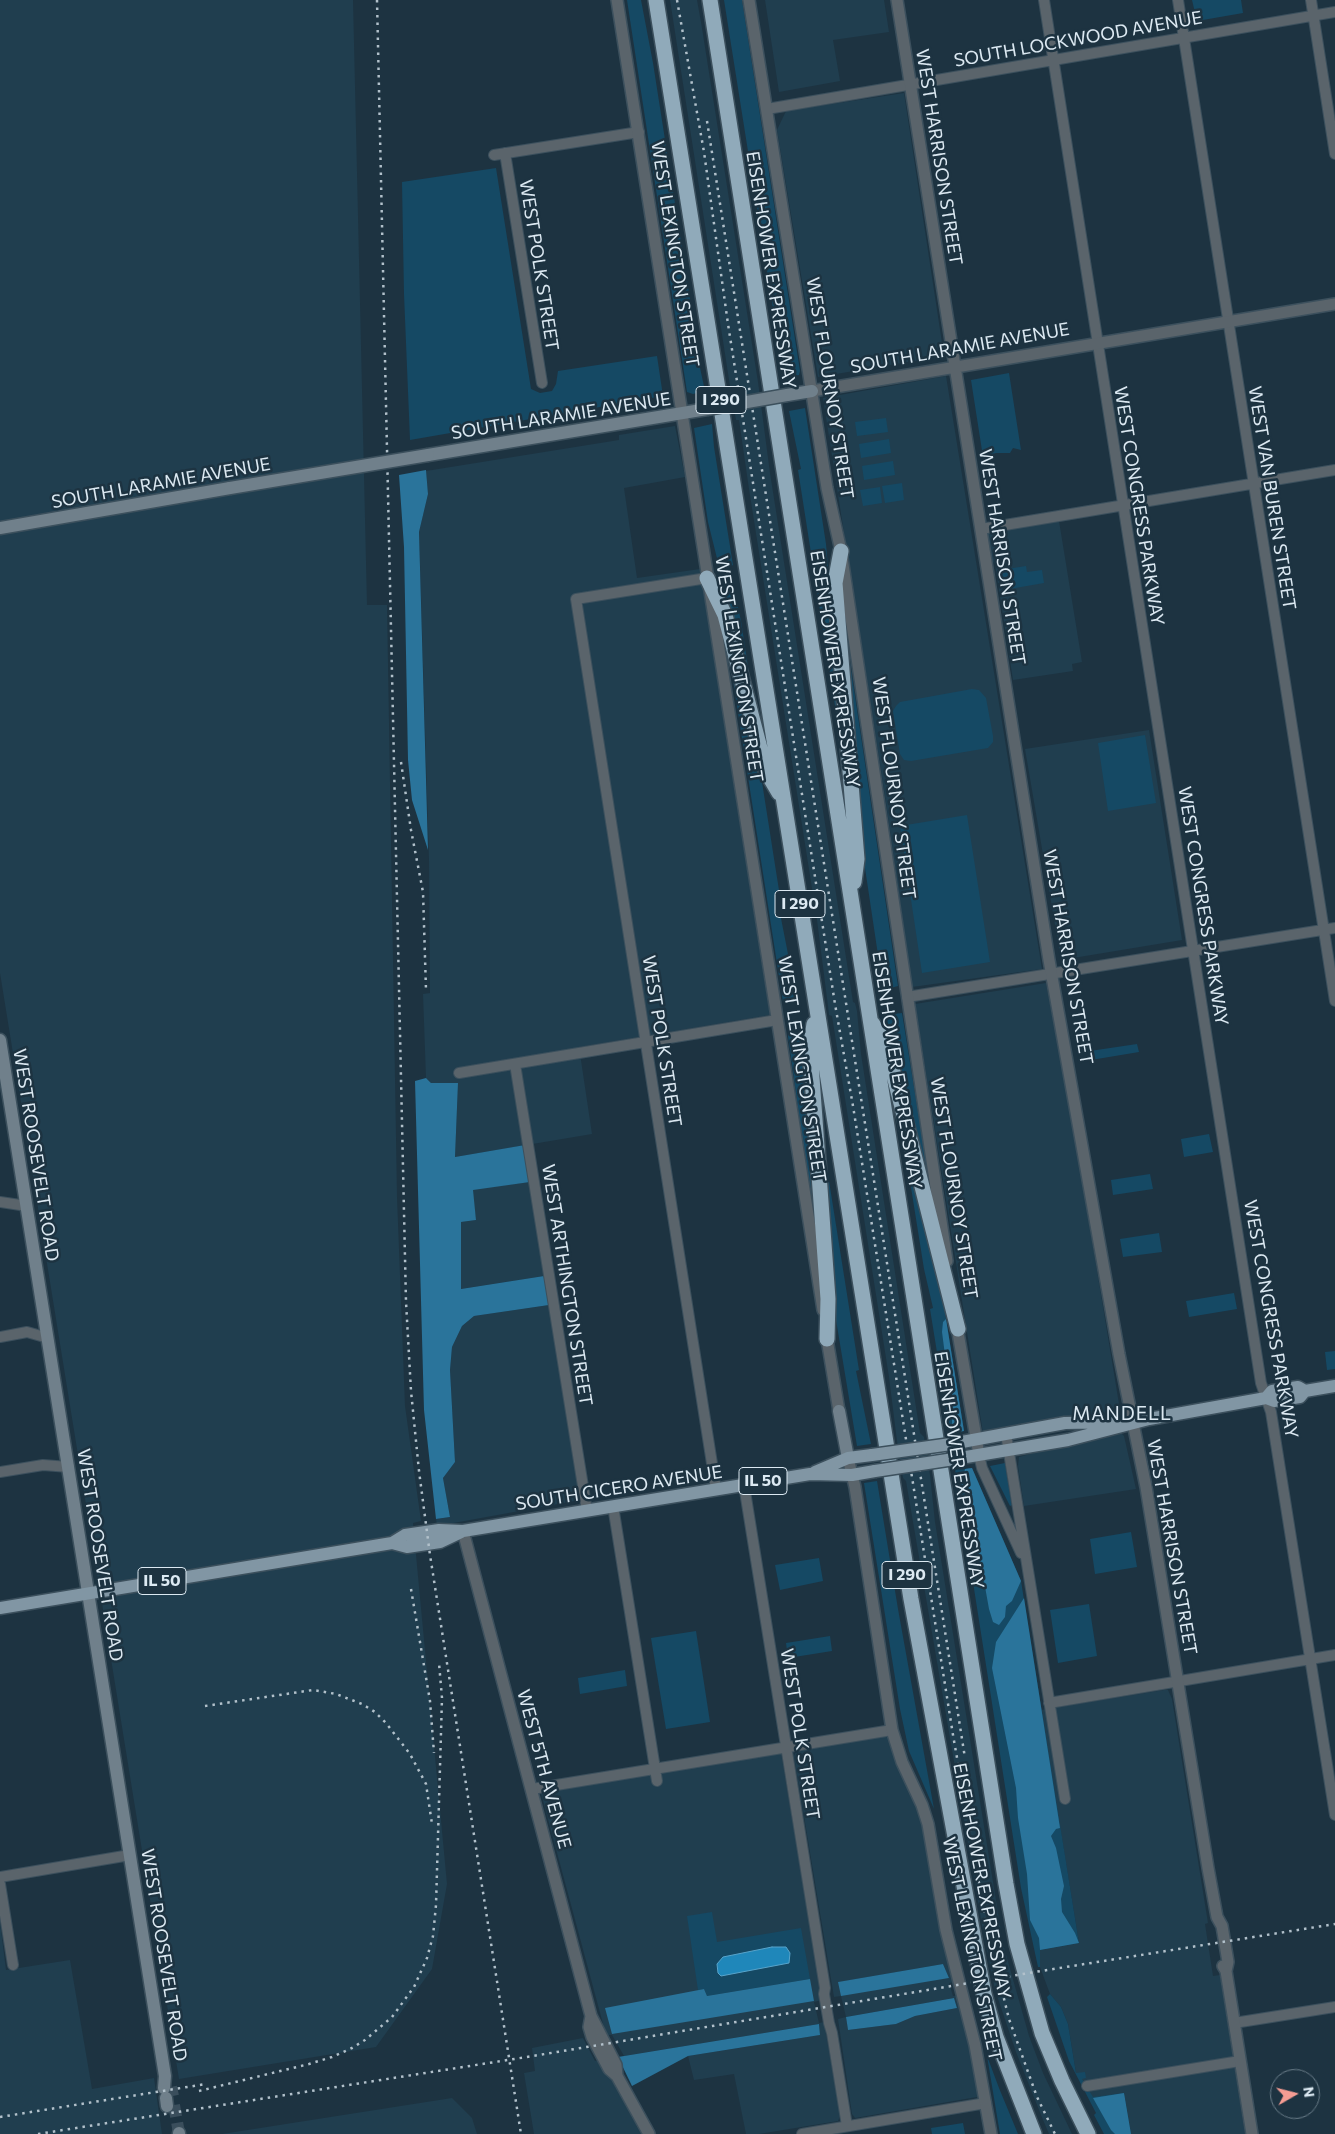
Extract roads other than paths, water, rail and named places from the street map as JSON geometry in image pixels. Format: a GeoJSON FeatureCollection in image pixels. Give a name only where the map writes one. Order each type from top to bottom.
{"type":"FeatureCollection","features":[{"type":"Feature","properties":{"kind":"highway","name":"EISENHOWER EXPRESSWAY"},"geometry":{"type":"LineString","coordinates":[[656,0],[910,1599],[984,1994],[996,2037],[1034,2134]]}},
{"type":"Feature","properties":{"kind":"highway","name":"EISENHOWER EXPRESSWAY"},"geometry":{"type":"LineString","coordinates":[[710,0],[1004,1874],[1017,1944],[1042,2032],[1062,2081],[1088,2134]]}},
{"type":"Feature","properties":{"kind":"highway"},"geometry":{"type":"LineString","coordinates":[[841,551],[835,583],[857,859],[851,901]]}},
{"type":"Feature","properties":{"kind":"highway"},"geometry":{"type":"LineString","coordinates":[[707,578],[725,615],[766,771],[783,801]]}},
{"type":"Feature","properties":{"kind":"highway"},"geometry":{"type":"LineString","coordinates":[[817,1008],[810,1050],[828,1299],[827,1339]]}},
{"type":"Feature","properties":{"kind":"highway"},"geometry":{"type":"LineString","coordinates":[[869,1018],[886,1044],[958,1329]]}},
{"type":"Feature","properties":{"kind":"main road","name":"SOUTH LARAMIE AVENUE"},"geometry":{"type":"LineString","coordinates":[[0,528],[812,391]]}},
{"type":"Feature","properties":{"kind":"main road","name":"WEST ROOSEVELT ROAD"},"geometry":{"type":"LineString","coordinates":[[0,1040],[2,1067],[27,1206],[169,2094]]}},
{"type":"Feature","properties":{"kind":"main road","name":"SOUTH CICERO AVENUE"},"geometry":{"type":"LineString","coordinates":[[0,1608],[392,1543],[407,1547],[424,1545],[440,1542],[464,1531],[810,1474],[852,1475],[1009,1451],[1077,1438],[1132,1422],[1266,1398],[1274,1402],[1300,1396],[1305,1391],[1335,1386]]}},
{"type":"Feature","properties":{"kind":"main road","name":"WEST LEXINGTON STREET"},"geometry":{"type":"LineString","coordinates":[[839,1411],[848,1458]]}},
{"type":"Feature","properties":{"kind":"main road","name":"SOUTH CICERO AVENUE"},"geometry":{"type":"LineString","coordinates":[[810,1474],[848,1458],[952,1444],[1065,1423],[1132,1422]]}},
{"type":"Feature","properties":{"kind":"street","name":"WEST LEXINGTON STREET"},"geometry":{"type":"LineString","coordinates":[[617,0],[839,1411]]}},
{"type":"Feature","properties":{"kind":"street","name":"WEST FLOURNOY STREET"},"geometry":{"type":"LineString","coordinates":[[750,0],[828,488],[841,551],[907,997],[978,1455],[982,1468],[1015,1537],[1028,1573]]}},
{"type":"Feature","properties":{"kind":"street","name":"WEST HARRISON STREET"},"geometry":{"type":"LineString","coordinates":[[897,0],[1052,974],[1132,1422],[1146,1488],[1217,1917],[1215,1927],[1221,1963],[1226,1971],[1252,2134]]}},
{"type":"Feature","properties":{"kind":"street","name":"WEST CONGRESS PARKWAY"},"geometry":{"type":"LineString","coordinates":[[1044,0],[1261,1383],[1271,1412],[1335,1815]]}},
{"type":"Feature","properties":{"kind":"street","name":"WEST VAN BUREN STREET"},"geometry":{"type":"LineString","coordinates":[[1178,0],[1335,1000]]}},
{"type":"Feature","properties":{"kind":"street"},"geometry":{"type":"LineString","coordinates":[[1311,0],[1335,154]]}},
{"type":"Feature","properties":{"kind":"street","name":"SOUTH LOCKWOOD AVENUE"},"geometry":{"type":"LineString","coordinates":[[767,109],[1335,12]]}},
{"type":"Feature","properties":{"kind":"street"},"geometry":{"type":"LineString","coordinates":[[494,155],[639,132]]}},
{"type":"Feature","properties":{"kind":"street","name":"WEST POLK STREET"},"geometry":{"type":"LineString","coordinates":[[505,153],[542,383]]}},
{"type":"Feature","properties":{"kind":"street","name":"SOUTH LARAMIE AVENUE"},"geometry":{"type":"LineString","coordinates":[[812,391],[1335,304]]}},
{"type":"Feature","properties":{"kind":"street"},"geometry":{"type":"LineString","coordinates":[[981,529],[1335,470]]}},
{"type":"Feature","properties":{"kind":"street","name":"WEST POLK STREET"},"geometry":{"type":"LineString","coordinates":[[707,578],[576,598],[716,1489]]}},
{"type":"Feature","properties":{"kind":"street"},"geometry":{"type":"LineString","coordinates":[[907,997],[1335,928]]}},
{"type":"Feature","properties":{"kind":"street"},"geometry":{"type":"LineString","coordinates":[[459,1073],[777,1020]]}},
{"type":"Feature","properties":{"kind":"street","name":"WEST ARTHINGTON STREET"},"geometry":{"type":"LineString","coordinates":[[516,1064],[587,1511]]}},
{"type":"Feature","properties":{"kind":"street"},"geometry":{"type":"LineString","coordinates":[[0,1202],[27,1206]]}},
{"type":"Feature","properties":{"kind":"street"},"geometry":{"type":"LineString","coordinates":[[0,1337],[27,1332],[48,1338]]}},
{"type":"Feature","properties":{"kind":"street","name":"WEST FLOURNOY STREET"},"geometry":{"type":"LineString","coordinates":[[1006,1434],[1065,1799]]}},
{"type":"Feature","properties":{"kind":"street","name":"WEST LEXINGTON STREET"},"geometry":{"type":"LineString","coordinates":[[848,1458],[892,1730],[902,1762],[922,1805],[928,1824],[946,1930],[969,2018],[986,2103],[990,2134]]}},
{"type":"Feature","properties":{"kind":"street"},"geometry":{"type":"LineString","coordinates":[[0,1472],[43,1465],[69,1467]]}},
{"type":"Feature","properties":{"kind":"street","name":"WEST POLK STREET"},"geometry":{"type":"LineString","coordinates":[[744,1485],[825,1988],[826,2007],[847,2126]]}},
{"type":"Feature","properties":{"kind":"street"},"geometry":{"type":"LineString","coordinates":[[613,1506],[657,1781]]}},
{"type":"Feature","properties":{"kind":"street","name":"WEST 5TH AVENUE"},"geometry":{"type":"LineString","coordinates":[[464,1531],[590,2016],[589,2028],[609,2069],[618,2076],[649,2134]]}},
{"type":"Feature","properties":{"kind":"street"},"geometry":{"type":"LineString","coordinates":[[1049,1703],[1335,1655]]}},
{"type":"Feature","properties":{"kind":"street"},"geometry":{"type":"LineString","coordinates":[[532,1789],[892,1730]]}},
{"type":"Feature","properties":{"kind":"street"},"geometry":{"type":"LineString","coordinates":[[0,1877],[130,1855]]}},
{"type":"Feature","properties":{"kind":"street"},"geometry":{"type":"LineString","coordinates":[[0,1884],[13,1964]]}},
{"type":"Feature","properties":{"kind":"street"},"geometry":{"type":"LineString","coordinates":[[1234,2023],[1335,2007]]}},
{"type":"Feature","properties":{"kind":"street"},"geometry":{"type":"LineString","coordinates":[[1087,2086],[1240,2061]]}},
{"type":"Feature","properties":{"kind":"street"},"geometry":{"type":"LineString","coordinates":[[802,2134],[986,2103]]}},
{"type":"Feature","properties":{"kind":"tunnel"},"geometry":{"type":"LineString","coordinates":[[171,2087],[173,2096]]}},
{"type":"Feature","properties":{"kind":"tunnel"},"geometry":{"type":"LineString","coordinates":[[174,2105],[179,2133]]}},
{"type":"Feature","properties":{"kind":"railway"},"geometry":{"type":"LineString","coordinates":[[377,0],[406,1302],[411,1391],[430,1555],[521,2134]]}},
{"type":"Feature","properties":{"kind":"railway"},"geometry":{"type":"LineString","coordinates":[[677,0],[704,152],[728,324],[835,1004],[853,1106],[953,1735],[988,1934],[1009,2019],[1037,2097],[1055,2134]]}},
{"type":"Feature","properties":{"kind":"railway"},"geometry":{"type":"LineString","coordinates":[[707,121],[965,1758]]}},
{"type":"Feature","properties":{"kind":"railway"},"geometry":{"type":"LineString","coordinates":[[401,762],[423,892],[426,990]]}},
{"type":"Feature","properties":{"kind":"railway"},"geometry":{"type":"LineString","coordinates":[[411,1589],[430,1701],[434,1753]]}},
{"type":"Feature","properties":{"kind":"railway"},"geometry":{"type":"LineString","coordinates":[[199,2091],[309,2064],[352,2048],[365,2040],[392,2017],[414,1987],[427,1958],[433,1936],[436,1905],[442,1698],[439,1663]]}},
{"type":"Feature","properties":{"kind":"railway"},"geometry":{"type":"LineString","coordinates":[[205,1706],[313,1690],[336,1694],[362,1704],[375,1712],[386,1723],[410,1754],[426,1784],[432,1824]]}},
{"type":"Feature","properties":{"kind":"railway"},"geometry":{"type":"LineString","coordinates":[[38,2134],[533,2056],[1335,1924]]}},
{"type":"Feature","properties":{"kind":"railway"},"geometry":{"type":"LineString","coordinates":[[0,2117],[206,2084]]}},
{"type":"Feature","properties":{"kind":"district","name":"MANDELL"},"geometry":{"type":"Point","coordinates":[1122,1414]}}]}
